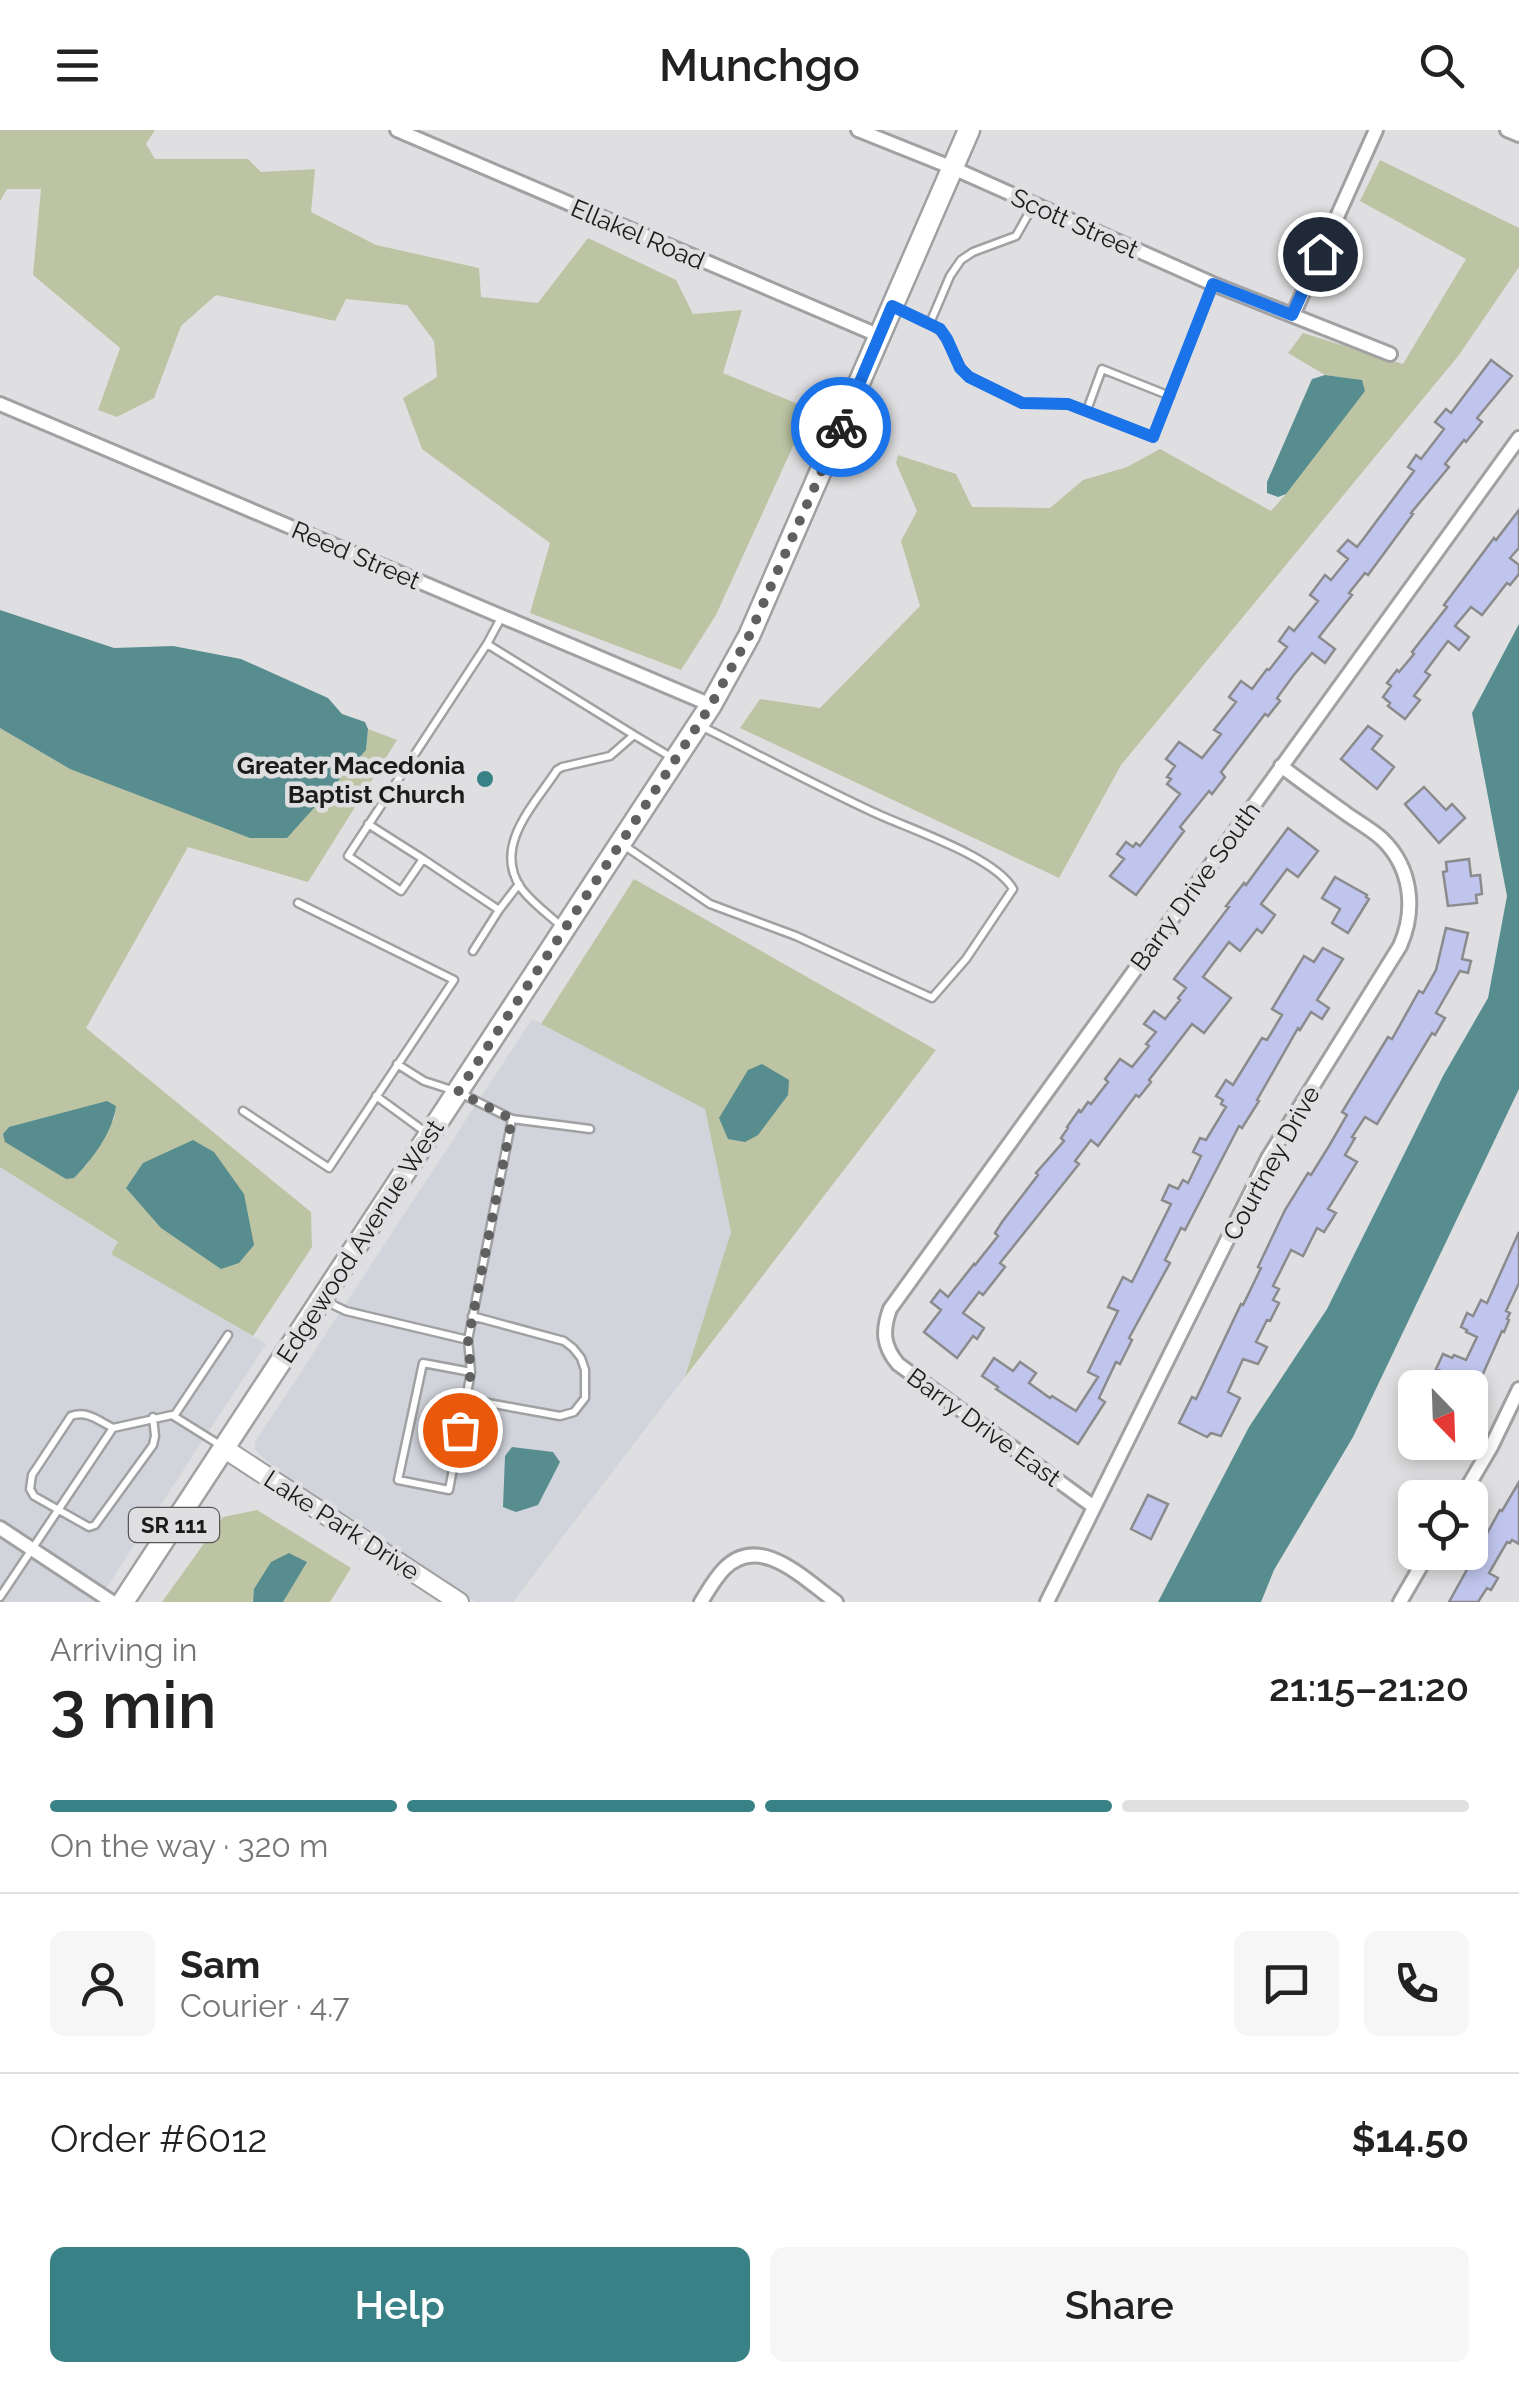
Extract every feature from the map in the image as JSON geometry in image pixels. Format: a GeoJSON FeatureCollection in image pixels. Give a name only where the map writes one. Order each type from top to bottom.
{"type":"FeatureCollection","features":[{"type":"Feature","properties":{"kind":"main road","name":"Edgewood Avenue West"},"geometry":{"type":"LineString","coordinates":[[124,1602],[711,705],[749,636],[969,130]]}},
{"type":"Feature","properties":{"kind":"street","name":"Ellakel Road"},"geometry":{"type":"LineString","coordinates":[[397,130],[880,336]]}},
{"type":"Feature","properties":{"kind":"street","name":"Scott Street"},"geometry":{"type":"LineString","coordinates":[[858,130],[1213,284],[1390,354]]}},
{"type":"Feature","properties":{"kind":"street"},"geometry":{"type":"LineString","coordinates":[[1292,315],[1376,130]]}},
{"type":"Feature","properties":{"kind":"street"},"geometry":{"type":"LineString","coordinates":[[1507,130],[1519,136]]}},
{"type":"Feature","properties":{"kind":"street","name":"Reed Street"},"geometry":{"type":"LineString","coordinates":[[0,404],[711,705]]}},
{"type":"Feature","properties":{"kind":"street","name":"Barry Drive South"},"geometry":{"type":"LineString","coordinates":[[884,1339],[890,1309],[1519,438]]}},
{"type":"Feature","properties":{"kind":"street","name":"Courtney Drive"},"geometry":{"type":"LineString","coordinates":[[1047,1602],[1268,1158],[1406,932],[1410,894],[1396,856],[1382,839],[1281,766]]}},
{"type":"Feature","properties":{"kind":"street","name":"Barry Drive East"},"geometry":{"type":"LineString","coordinates":[[884,1339],[898,1364],[1094,1507]]}},
{"type":"Feature","properties":{"kind":"street"},"geometry":{"type":"LineString","coordinates":[[1472,1480],[1519,1389]]}},
{"type":"Feature","properties":{"kind":"street","name":"Lake Park Drive"},"geometry":{"type":"LineString","coordinates":[[226,1448],[458,1602]]}},
{"type":"Feature","properties":{"kind":"street"},"geometry":{"type":"LineString","coordinates":[[0,1528],[112,1602]]}},
{"type":"Feature","properties":{"kind":"street"},"geometry":{"type":"LineString","coordinates":[[701,1602],[722,1570],[734,1560],[750,1555],[778,1560],[836,1602]]}},
{"type":"Feature","properties":{"kind":"street"},"geometry":{"type":"LineString","coordinates":[[1400,1602],[1419,1570]]}},
{"type":"Feature","properties":{"kind":"lane"},"geometry":{"type":"LineString","coordinates":[[930,323],[961,260],[1016,236],[1034,204]]}},
{"type":"Feature","properties":{"kind":"lane"},"geometry":{"type":"LineString","coordinates":[[892,306],[943,332],[960,368],[969,377],[1022,403],[1057,402],[1153,437],[1213,284]]}},
{"type":"Feature","properties":{"kind":"lane"},"geometry":{"type":"LineString","coordinates":[[1087,410],[1102,370],[1170,396]]}},
{"type":"Feature","properties":{"kind":"lane"},"geometry":{"type":"LineString","coordinates":[[423,859],[402,890],[348,856],[501,617]]}},
{"type":"Feature","properties":{"kind":"lane"},"geometry":{"type":"LineString","coordinates":[[487,644],[676,761]]}},
{"type":"Feature","properties":{"kind":"lane"},"geometry":{"type":"LineString","coordinates":[[621,844],[710,904],[796,936],[932,998],[966,958],[1013,888],[1006,877],[974,857],[873,812],[699,725]]}},
{"type":"Feature","properties":{"kind":"lane"},"geometry":{"type":"LineString","coordinates":[[565,929],[518,884],[512,842],[515,832],[558,770],[610,756],[634,735]]}},
{"type":"Feature","properties":{"kind":"lane"},"geometry":{"type":"LineString","coordinates":[[368,824],[499,910]]}},
{"type":"Feature","properties":{"kind":"lane"},"geometry":{"type":"LineString","coordinates":[[472,950],[518,884]]}},
{"type":"Feature","properties":{"kind":"lane"},"geometry":{"type":"LineString","coordinates":[[243,1111],[329,1168],[454,980],[298,904]]}},
{"type":"Feature","properties":{"kind":"lane"},"geometry":{"type":"LineString","coordinates":[[398,1064],[424,1081],[458,1092],[512,1119],[590,1129]]}},
{"type":"Feature","properties":{"kind":"lane"},"geometry":{"type":"LineString","coordinates":[[376,1096],[430,1136]]}},
{"type":"Feature","properties":{"kind":"lane"},"geometry":{"type":"LineString","coordinates":[[471,1372],[423,1363],[398,1480],[449,1490],[471,1372],[468,1340],[472,1316],[512,1119]]}},
{"type":"Feature","properties":{"kind":"lane"},"geometry":{"type":"LineString","coordinates":[[322,1299],[346,1311],[468,1340]]}},
{"type":"Feature","properties":{"kind":"lane"},"geometry":{"type":"LineString","coordinates":[[466,1399],[560,1416],[574,1412],[585,1398],[587,1382],[580,1358],[564,1341],[472,1316]]}},
{"type":"Feature","properties":{"kind":"lane"},"geometry":{"type":"LineString","coordinates":[[174,1416],[228,1335]]}},
{"type":"Feature","properties":{"kind":"lane"},"geometry":{"type":"LineString","coordinates":[[113,1428],[88,1414],[71,1416],[32,1475],[30,1489],[34,1496],[89,1527],[96,1525],[153,1445],[153,1417]]}},
{"type":"Feature","properties":{"kind":"lane"},"geometry":{"type":"LineString","coordinates":[[0,1596],[113,1428],[172,1414],[226,1448]]}},
{"type":"Feature","properties":{"kind":"shaded area"},"geometry":{"type":"Polygon","coordinates":[[[532,1019],[705,1109],[731,1232],[685,1377],[513,1602],[475,1602],[277,1471],[255,1450],[255,1442],[532,1019]]]}},
{"type":"Feature","properties":{"kind":"shaded area"},"geometry":{"type":"Polygon","coordinates":[[[0,1167],[118,1243],[111,1254],[266,1344],[97,1602],[0,1602],[0,1167]]]}},
{"type":"Feature","properties":{"kind":"green space"},"geometry":{"type":"Polygon","coordinates":[[[0,130],[155,130],[146,144],[155,159],[248,159],[261,172],[315,169],[311,212],[376,245],[479,268],[481,297],[538,303],[588,238],[676,280],[693,314],[742,310],[723,373],[810,409],[716,615],[681,670],[530,613],[550,543],[422,449],[403,398],[437,377],[434,341],[407,305],[346,299],[335,321],[216,295],[181,326],[154,398],[117,417],[98,410],[120,348],[33,275],[41,189],[7,189],[0,201],[0,130]]]}},
{"type":"Feature","properties":{"kind":"green space"},"geometry":{"type":"Polygon","coordinates":[[[1380,160],[1519,228],[1519,267],[1459,355],[1121,765],[1059,878],[740,728],[760,699],[820,708],[920,606],[901,541],[917,511],[896,463],[898,455],[956,474],[972,507],[1050,508],[1083,480],[1127,467],[1160,449],[1271,511],[1361,380],[1325,375],[1288,353],[1303,333],[1403,364],[1466,259],[1360,201],[1380,160]]]}},
{"type":"Feature","properties":{"kind":"green space"},"geometry":{"type":"Polygon","coordinates":[[[0,728],[70,769],[366,750],[368,729],[397,740],[308,882],[188,847],[86,1028],[311,1212],[312,1247],[253,1336],[111,1254],[118,1242],[0,1167],[0,728]],[[116,1106],[37,1160],[66,1179],[86,1166],[114,1119],[116,1106]]]}},
{"type":"Feature","properties":{"kind":"green space"},"geometry":{"type":"Polygon","coordinates":[[[634,879],[936,1050],[685,1377],[731,1232],[705,1109],[541,1024],[634,879]]]}},
{"type":"Feature","properties":{"kind":"green space"},"geometry":{"type":"Polygon","coordinates":[[[257,1510],[351,1568],[330,1602],[283,1602],[306,1562],[289,1553],[253,1602],[162,1602],[223,1517],[257,1510]]]}},
{"type":"Feature","properties":{"kind":"water"},"geometry":{"type":"Polygon","coordinates":[[[1325,375],[1362,380],[1365,391],[1286,494],[1278,497],[1267,493],[1267,482],[1312,379],[1325,375]]]}},
{"type":"Feature","properties":{"kind":"water"},"geometry":{"type":"Polygon","coordinates":[[[0,610],[114,648],[173,646],[241,659],[328,698],[342,714],[365,722],[366,750],[287,838],[250,838],[70,769],[0,728],[0,610]]]}},
{"type":"Feature","properties":{"kind":"water"},"geometry":{"type":"Polygon","coordinates":[[[1519,624],[1519,1089],[1353,1437],[1274,1570],[1261,1602],[1158,1602],[1249,1427],[1327,1309],[1443,1076],[1488,998],[1507,896],[1472,713],[1519,624]]]}},
{"type":"Feature","properties":{"kind":"water"},"geometry":{"type":"Polygon","coordinates":[[[762,1064],[789,1080],[788,1095],[758,1135],[745,1142],[728,1139],[719,1118],[748,1070],[762,1064]]]}},
{"type":"Feature","properties":{"kind":"water"},"geometry":{"type":"Polygon","coordinates":[[[107,1101],[116,1106],[111,1126],[74,1178],[66,1179],[5,1142],[3,1134],[9,1127],[107,1101]]]}},
{"type":"Feature","properties":{"kind":"water"},"geometry":{"type":"Polygon","coordinates":[[[193,1140],[214,1152],[244,1194],[254,1245],[239,1263],[221,1269],[161,1228],[126,1188],[143,1163],[193,1140]]]}},
{"type":"Feature","properties":{"kind":"water"},"geometry":{"type":"Polygon","coordinates":[[[512,1447],[553,1452],[560,1462],[538,1505],[516,1512],[503,1507],[505,1456],[512,1447]]]}},
{"type":"Feature","properties":{"kind":"water"},"geometry":{"type":"Polygon","coordinates":[[[289,1553],[307,1562],[283,1602],[253,1602],[254,1589],[271,1562],[289,1553]]]}},
{"type":"Feature","properties":{"kind":"building"},"geometry":{"type":"Polygon","coordinates":[[[1491,360],[1512,376],[1477,418],[1482,422],[1445,464],[1449,467],[1319,637],[1335,649],[1325,663],[1312,653],[1293,676],[1277,698],[1280,701],[1268,716],[1265,714],[1221,772],[1225,777],[1212,794],[1209,791],[1180,827],[1184,831],[1136,895],[1110,876],[1124,859],[1117,854],[1126,842],[1140,846],[1180,794],[1167,784],[1175,766],[1166,759],[1179,742],[1202,758],[1221,734],[1214,730],[1236,702],[1229,697],[1241,681],[1252,689],[1287,647],[1279,641],[1289,627],[1294,631],[1318,601],[1310,595],[1325,575],[1331,580],[1348,559],[1338,551],[1348,540],[1357,547],[1414,471],[1408,467],[1416,455],[1421,459],[1444,429],[1435,422],[1446,409],[1451,413],[1491,360]]]}},
{"type":"Feature","properties":{"kind":"building"},"geometry":{"type":"Polygon","coordinates":[[[1519,510],[1519,548],[1510,558],[1519,565],[1519,574],[1482,615],[1471,607],[1455,626],[1469,637],[1459,650],[1448,641],[1425,672],[1430,675],[1414,696],[1420,700],[1405,719],[1383,697],[1391,686],[1387,683],[1414,654],[1447,607],[1444,605],[1519,510]]]}},
{"type":"Feature","properties":{"kind":"building"},"geometry":{"type":"Polygon","coordinates":[[[1368,726],[1382,736],[1372,749],[1394,767],[1377,789],[1341,759],[1368,726]]]}},
{"type":"Feature","properties":{"kind":"building"},"geometry":{"type":"Polygon","coordinates":[[[1424,787],[1446,810],[1452,804],[1465,818],[1439,843],[1405,804],[1424,787]]]}},
{"type":"Feature","properties":{"kind":"building"},"geometry":{"type":"Polygon","coordinates":[[[1288,828],[1318,851],[1298,877],[1287,869],[1261,904],[1275,915],[1262,933],[1257,929],[1240,951],[1229,942],[1203,977],[1231,998],[1204,1033],[1192,1024],[1098,1146],[1091,1140],[1075,1161],[1079,1164],[1000,1263],[1005,1267],[963,1313],[984,1328],[957,1358],[924,1332],[941,1310],[931,1302],[940,1290],[948,1297],[998,1236],[995,1233],[1036,1173],[1064,1141],[1061,1138],[1067,1127],[1079,1110],[1088,1102],[1091,1104],[1120,1059],[1132,1067],[1149,1046],[1146,1044],[1156,1032],[1144,1024],[1154,1011],[1165,1019],[1180,1000],[1186,988],[1174,979],[1288,828]]]}},
{"type":"Feature","properties":{"kind":"building"},"geometry":{"type":"Polygon","coordinates":[[[1469,859],[1471,876],[1480,875],[1482,894],[1476,895],[1477,903],[1448,906],[1443,872],[1447,871],[1446,862],[1469,859]]]}},
{"type":"Feature","properties":{"kind":"building"},"geometry":{"type":"Polygon","coordinates":[[[1335,877],[1369,899],[1348,933],[1332,923],[1340,909],[1322,898],[1335,877]]]}},
{"type":"Feature","properties":{"kind":"building"},"geometry":{"type":"Polygon","coordinates":[[[1446,928],[1468,933],[1462,959],[1471,961],[1468,973],[1460,971],[1436,1013],[1445,1018],[1377,1124],[1365,1117],[1352,1137],[1355,1138],[1345,1155],[1357,1162],[1328,1209],[1336,1213],[1324,1232],[1317,1228],[1303,1256],[1291,1250],[1273,1286],[1279,1289],[1273,1300],[1279,1303],[1256,1342],[1267,1347],[1258,1364],[1243,1359],[1228,1392],[1240,1398],[1221,1436],[1211,1433],[1207,1437],[1179,1423],[1192,1397],[1196,1399],[1243,1305],[1285,1210],[1329,1146],[1347,1115],[1342,1112],[1388,1037],[1392,1039],[1419,991],[1423,993],[1436,970],[1446,928]]]}},
{"type":"Feature","properties":{"kind":"building"},"geometry":{"type":"Polygon","coordinates":[[[1323,948],[1343,959],[1317,1000],[1329,1008],[1322,1019],[1311,1012],[1298,1028],[1259,1101],[1242,1128],[1239,1126],[1185,1230],[1181,1228],[1165,1260],[1170,1263],[1099,1398],[1105,1402],[1078,1444],[982,1376],[994,1358],[1013,1371],[1020,1362],[1036,1373],[1029,1383],[1076,1411],[1098,1377],[1088,1372],[1118,1311],[1108,1307],[1123,1277],[1132,1282],[1171,1204],[1162,1200],[1169,1185],[1178,1189],[1183,1180],[1188,1183],[1201,1156],[1193,1152],[1200,1138],[1206,1140],[1226,1107],[1216,1096],[1226,1080],[1233,1085],[1262,1038],[1267,1040],[1282,1015],[1272,1009],[1304,956],[1314,962],[1323,948]]]}},
{"type":"Feature","properties":{"kind":"building"},"geometry":{"type":"Polygon","coordinates":[[[1519,1232],[1519,1283],[1506,1311],[1510,1313],[1509,1320],[1485,1370],[1436,1369],[1443,1354],[1466,1360],[1477,1337],[1461,1327],[1467,1313],[1473,1316],[1481,1300],[1487,1303],[1519,1232]]]}},
{"type":"Feature","properties":{"kind":"building"},"geometry":{"type":"Polygon","coordinates":[[[1519,1482],[1519,1544],[1507,1542],[1489,1573],[1498,1578],[1478,1602],[1449,1602],[1467,1570],[1488,1570],[1488,1532],[1519,1482]]]}},
{"type":"Feature","properties":{"kind":"building"},"geometry":{"type":"Polygon","coordinates":[[[1148,1495],[1168,1504],[1151,1539],[1131,1529],[1148,1495]]]}},
{"type":"Feature","properties":{"kind":"way so far"},"geometry":{"type":"LineString","coordinates":[[460,1430],[471,1372],[468,1340],[512,1119],[458,1092],[711,705],[749,636],[841,427]]}},
{"type":"Feature","properties":{"kind":"place","name":"Greater Macedonia Baptist Church"},"geometry":{"type":"Point","coordinates":[485,779]}},
{"type":"Feature","properties":{"kind":"route"},"geometry":{"type":"LineString","coordinates":[[841,427],[892,306],[940,329],[960,368],[969,377],[1022,403],[1068,404],[1153,437],[1213,284],[1292,315],[1320,254]]}}]}
